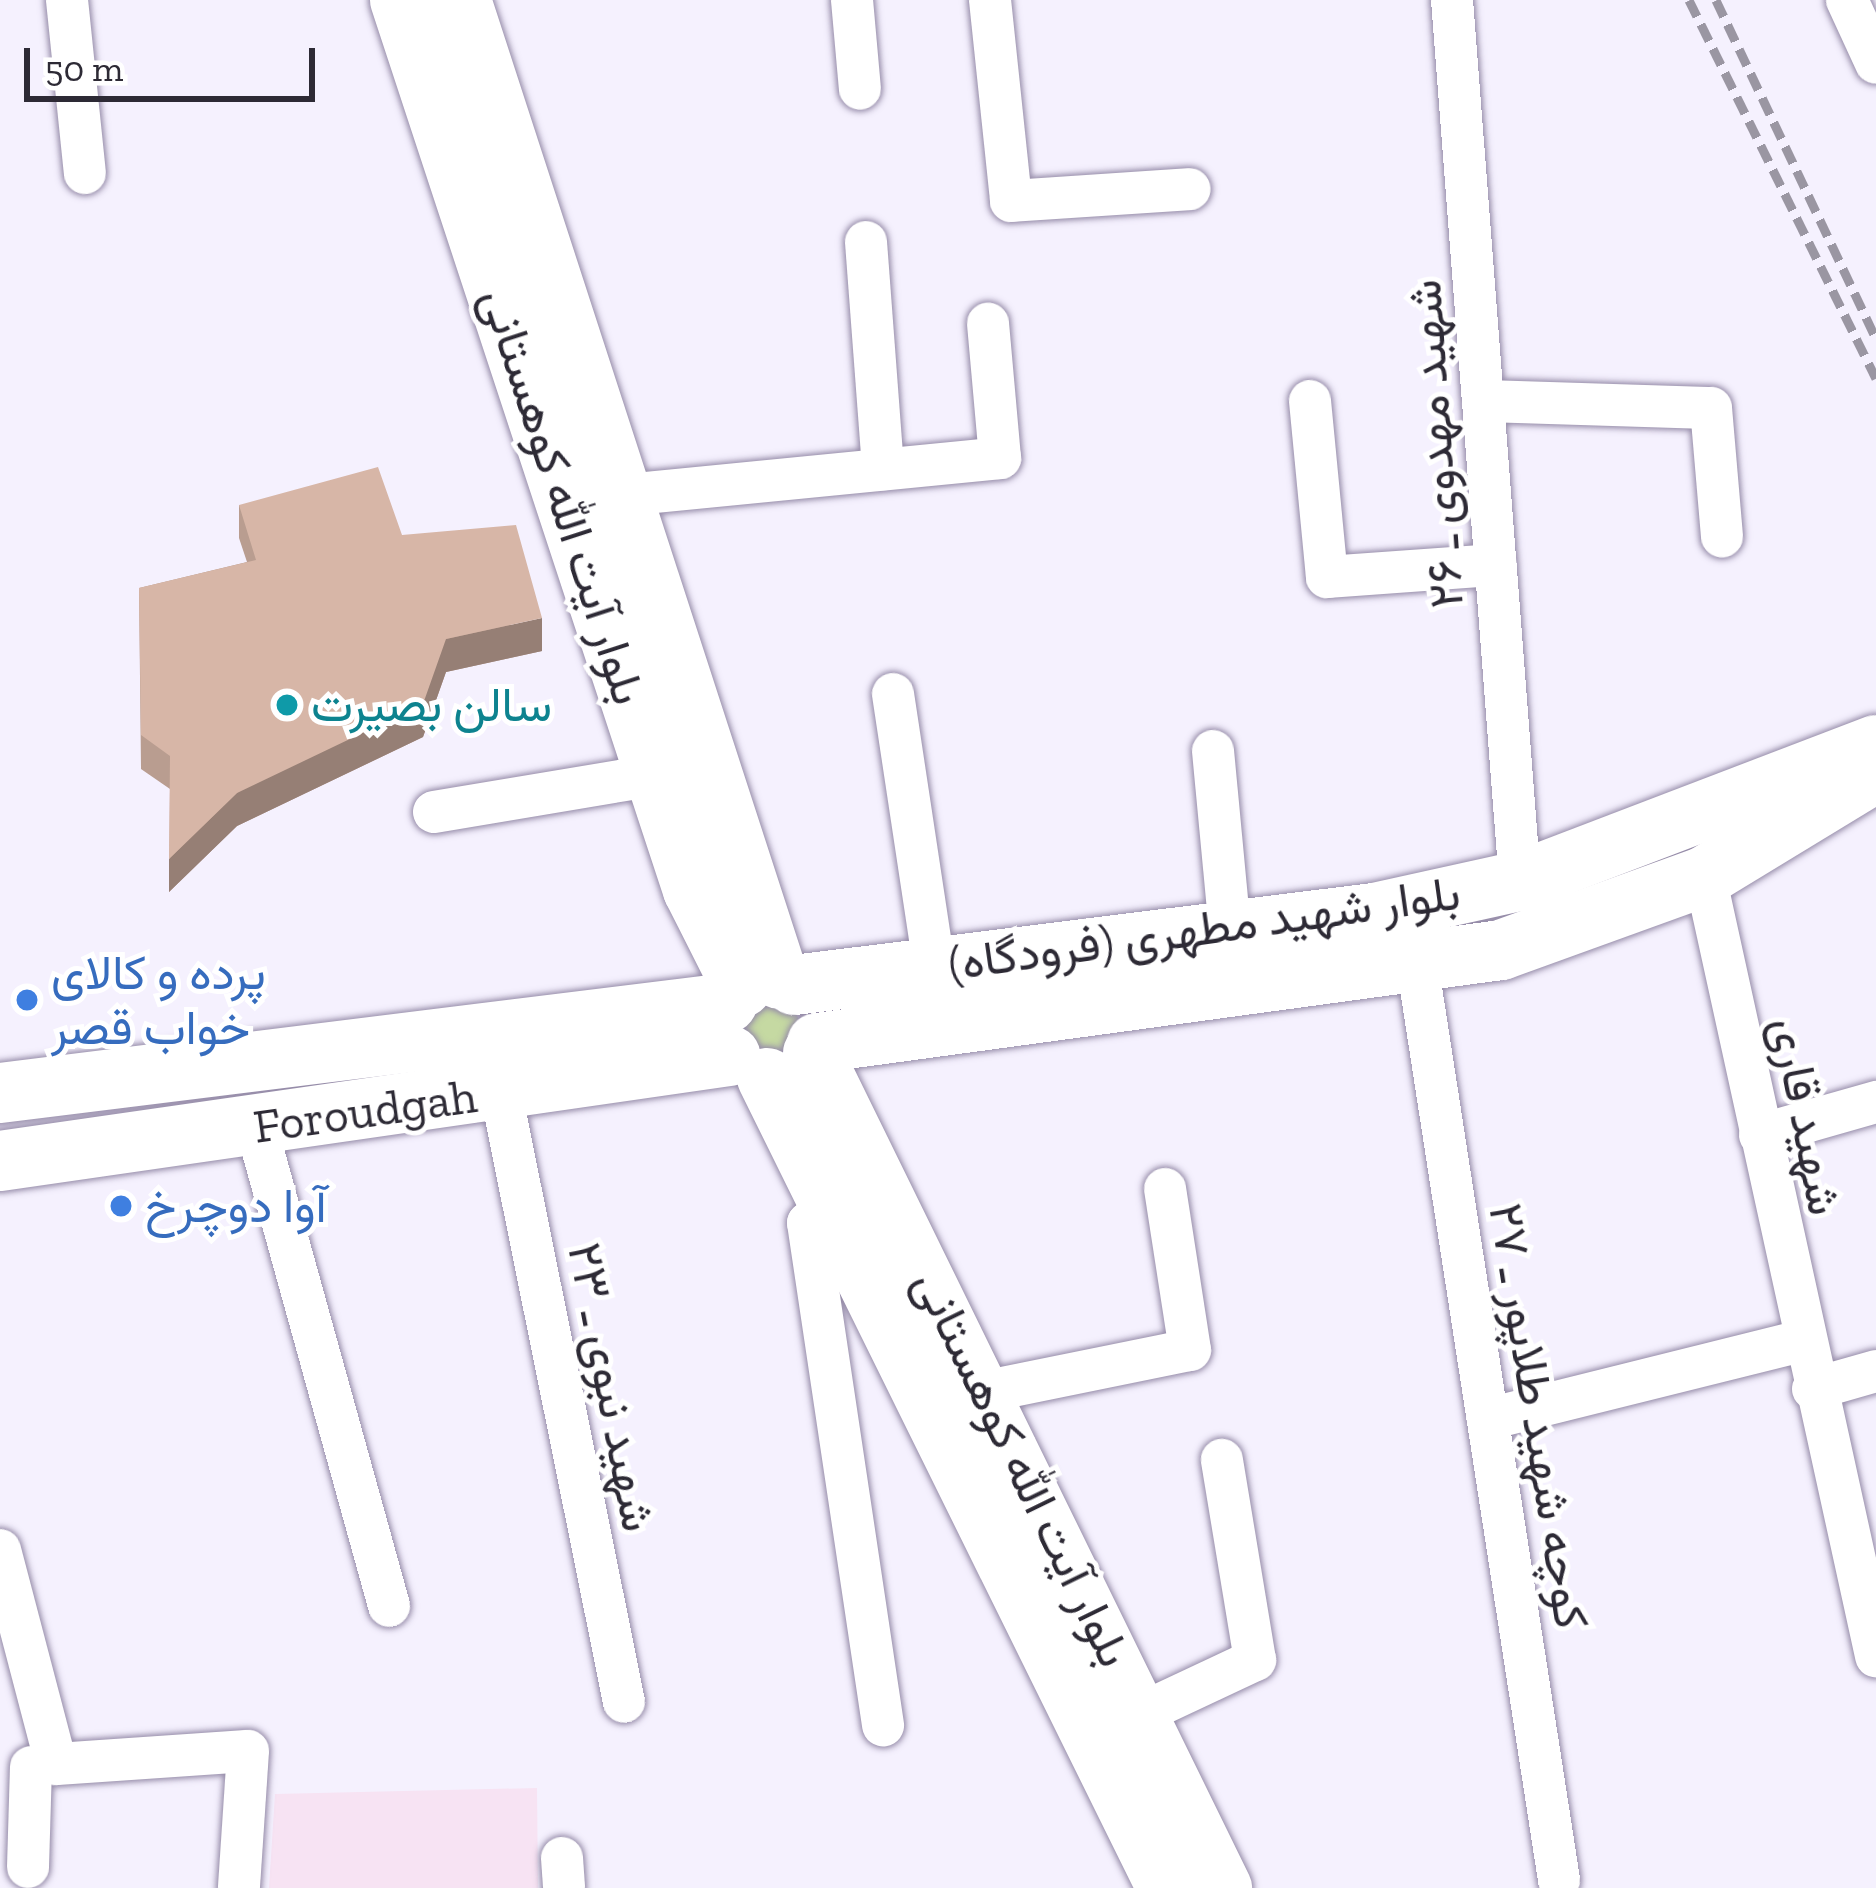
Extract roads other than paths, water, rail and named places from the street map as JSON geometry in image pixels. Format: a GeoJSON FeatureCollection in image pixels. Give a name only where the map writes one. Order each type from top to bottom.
{"type":"FeatureCollection","features":[{"type":"Feature","properties":{"kind":"main road","name":"بلوار آیت الله کوهستانی"},"geometry":{"type":"LineString","coordinates":[[400,0],[624,495],[702,829],[771,1023],[1167,1888]]}},
{"type":"Feature","properties":{"kind":"main road","name":"بلوار آیت الله کوهستانی"},"geometry":{"type":"LineString","coordinates":[[461,0],[520,271],[654,775],[702,829]]}},
{"type":"Feature","properties":{"kind":"main road","name":"بلوار شهید مطهری (فرودگاه)"},"geometry":{"type":"LineString","coordinates":[[771,1023],[934,966],[1229,931],[1520,880],[1876,745]]}},
{"type":"Feature","properties":{"kind":"main road","name":"بلوار شهید مطهری (فرودگاه)"},"geometry":{"type":"LineString","coordinates":[[771,1023],[1418,969],[1541,939],[1705,876],[1876,772]]}},
{"type":"Feature","properties":{"kind":"main road","name":"Foroudgah"},"geometry":{"type":"LineString","coordinates":[[0,1161],[501,1093],[771,1023]]}},
{"type":"Feature","properties":{"kind":"main road","name":"Foroudgah"},"geometry":{"type":"LineString","coordinates":[[0,1093],[771,1023]]}},
{"type":"Feature","properties":{"kind":"main road","name":"بلوار آیت الله کوهستانی"},"geometry":{"type":"LineString","coordinates":[[837,1169],[988,1391],[1222,1888]]}},
{"type":"Feature","properties":{"kind":"street"},"geometry":{"type":"LineString","coordinates":[[67,0],[86,173]]}},
{"type":"Feature","properties":{"kind":"street"},"geometry":{"type":"LineString","coordinates":[[852,0],[860,89]]}},
{"type":"Feature","properties":{"kind":"street"},"geometry":{"type":"LineString","coordinates":[[990,0],[1012,201],[1190,189]]}},
{"type":"Feature","properties":{"kind":"street","name":"شهید مهدوی ـ ۲۶"},"geometry":{"type":"LineString","coordinates":[[1452,0],[1520,880]]}},
{"type":"Feature","properties":{"kind":"street"},"geometry":{"type":"LineString","coordinates":[[1847,0],[1876,63]]}},
{"type":"Feature","properties":{"kind":"street"},"geometry":{"type":"LineString","coordinates":[[866,242],[883,469]]}},
{"type":"Feature","properties":{"kind":"street"},"geometry":{"type":"LineString","coordinates":[[624,495],[1000,458],[988,324]]}},
{"type":"Feature","properties":{"kind":"street"},"geometry":{"type":"LineString","coordinates":[[1310,401],[1327,577],[1496,566]]}},
{"type":"Feature","properties":{"kind":"street"},"geometry":{"type":"LineString","coordinates":[[1483,401],[1711,408],[1722,537]]}},
{"type":"Feature","properties":{"kind":"street"},"geometry":{"type":"LineString","coordinates":[[893,694],[934,966]]}},
{"type":"Feature","properties":{"kind":"street"},"geometry":{"type":"LineString","coordinates":[[1213,752],[1229,931]]}},
{"type":"Feature","properties":{"kind":"street"},"geometry":{"type":"LineString","coordinates":[[434,812],[654,775]]}},
{"type":"Feature","properties":{"kind":"street","name":"شهید قاری"},"geometry":{"type":"LineString","coordinates":[[1705,876],[1802,1341],[1871,1610],[1876,1656]]}},
{"type":"Feature","properties":{"kind":"street","name":"کوچه شهید طلاپور ـ ۲۷"},"geometry":{"type":"LineString","coordinates":[[1418,969],[1558,1880]]}},
{"type":"Feature","properties":{"kind":"street","name":"شهید نبوی ـ ۲۳"},"geometry":{"type":"LineString","coordinates":[[501,1093],[624,1702]]}},
{"type":"Feature","properties":{"kind":"street"},"geometry":{"type":"LineString","coordinates":[[1760,1136],[1876,1102]]}},
{"type":"Feature","properties":{"kind":"street"},"geometry":{"type":"LineString","coordinates":[[256,1126],[389,1606]]}},
{"type":"Feature","properties":{"kind":"street"},"geometry":{"type":"LineString","coordinates":[[837,1169],[808,1223],[883,1725]]}},
{"type":"Feature","properties":{"kind":"street"},"geometry":{"type":"LineString","coordinates":[[988,1391],[1190,1350],[1165,1190]]}},
{"type":"Feature","properties":{"kind":"street"},"geometry":{"type":"LineString","coordinates":[[1488,1419],[1802,1341]]}},
{"type":"Feature","properties":{"kind":"street"},"geometry":{"type":"LineString","coordinates":[[1813,1389],[1876,1370]]}},
{"type":"Feature","properties":{"kind":"street"},"geometry":{"type":"LineString","coordinates":[[1142,1713],[1255,1660],[1222,1460]]}},
{"type":"Feature","properties":{"kind":"street"},"geometry":{"type":"LineString","coordinates":[[0,1550],[29,1767],[28,1867]]}},
{"type":"Feature","properties":{"kind":"street"},"geometry":{"type":"LineString","coordinates":[[29,1767],[248,1751],[239,1888]]}},
{"type":"Feature","properties":{"kind":"railway"},"geometry":{"type":"LineString","coordinates":[[1689,0],[1876,378]]}},
{"type":"Feature","properties":{"kind":"railway"},"geometry":{"type":"LineString","coordinates":[[1716,0],[1876,338]]}},
{"type":"Feature","properties":{"kind":"place","name":"سالن بصیرت"},"geometry":{"type":"Point","coordinates":[287,705]}},
{"type":"Feature","properties":{"kind":"place","name":"پرده و کالای خواب قصر"},"geometry":{"type":"Point","coordinates":[27,1000]}},
{"type":"Feature","properties":{"kind":"place","name":"آوا دوچرخ"},"geometry":{"type":"Point","coordinates":[121,1206]}}]}
